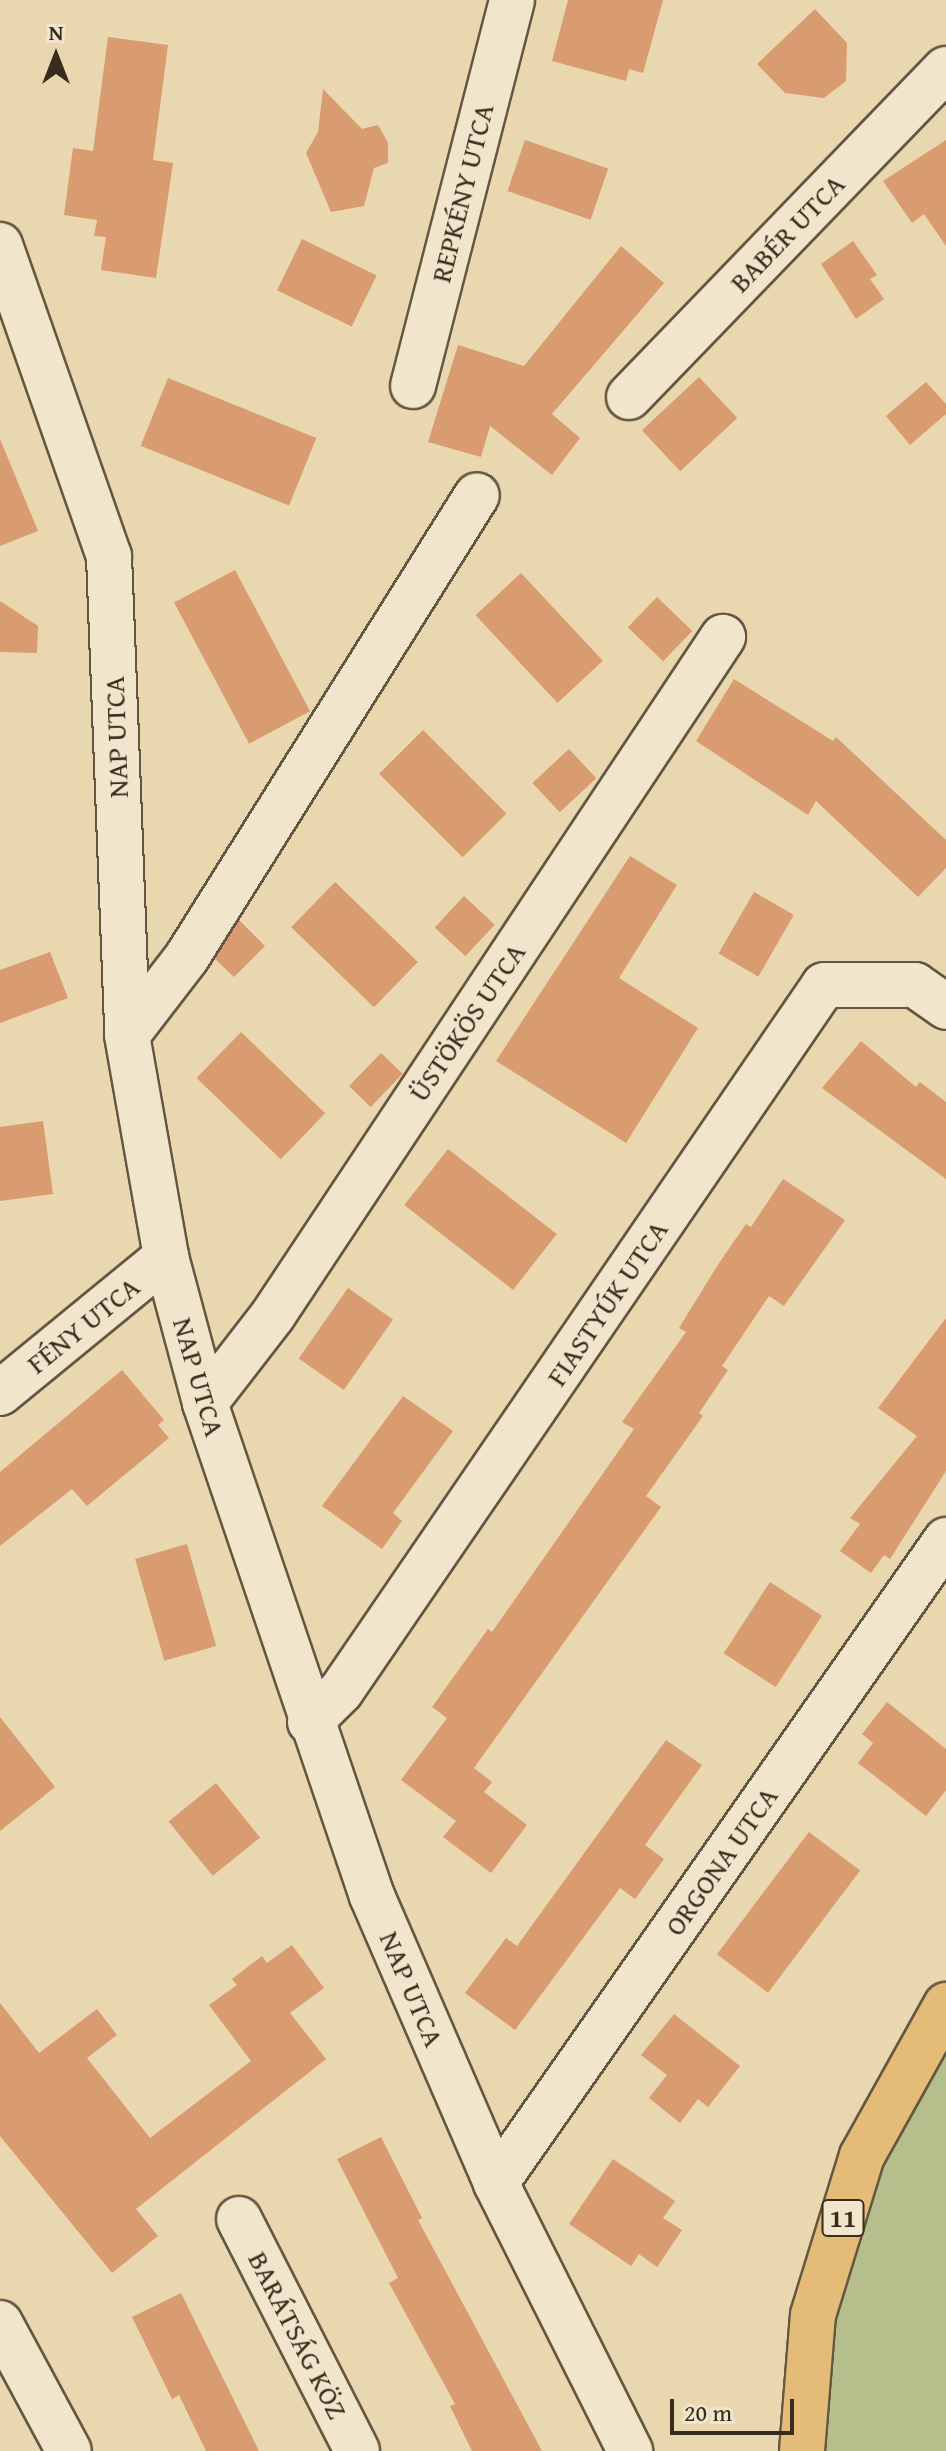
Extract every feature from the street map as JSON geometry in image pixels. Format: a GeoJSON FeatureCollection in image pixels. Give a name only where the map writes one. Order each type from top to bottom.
{"type":"FeatureCollection","features":[{"type":"Feature","properties":{"kind":"main road","name":"11"},"geometry":{"type":"LineString","coordinates":[[802,2451],[813,2315],[862,2156],[946,2005]]}},
{"type":"Feature","properties":{"kind":"street","name":"REPKÉNY UTCA"},"geometry":{"type":"LineString","coordinates":[[413,386],[512,0]]}},
{"type":"Feature","properties":{"kind":"street","name":"BABÉR UTCA"},"geometry":{"type":"LineString","coordinates":[[629,397],[946,69]]}},
{"type":"Feature","properties":{"kind":"street","name":"NAP UTCA"},"geometry":{"type":"LineString","coordinates":[[0,245],[11,303],[109,556],[127,1035],[166,1257],[205,1403],[310,1722],[372,1896],[496,2183],[630,2451]]}},
{"type":"Feature","properties":{"kind":"street"},"geometry":{"type":"LineString","coordinates":[[127,1035],[187,957],[477,495]]}},
{"type":"Feature","properties":{"kind":"street","name":"ÜSTÖKÖS UTCA"},"geometry":{"type":"LineString","coordinates":[[205,1403],[273,1315],[723,637]]}},
{"type":"Feature","properties":{"kind":"street","name":"FIASTYÚK UTCA"},"geometry":{"type":"LineString","coordinates":[[310,1722],[341,1691],[824,985],[915,985],[946,1007]]}},
{"type":"Feature","properties":{"kind":"street","name":"FÉNY UTCA"},"geometry":{"type":"LineString","coordinates":[[0,1393],[166,1257]]}},
{"type":"Feature","properties":{"kind":"street","name":"ORGONA UTCA"},"geometry":{"type":"LineString","coordinates":[[496,2183],[946,1540]]}},
{"type":"Feature","properties":{"kind":"street","name":"BARÁTSÁG KÖZ"},"geometry":{"type":"LineString","coordinates":[[239,2219],[357,2451]]}},
{"type":"Feature","properties":{"kind":"street"},"geometry":{"type":"LineString","coordinates":[[0,2323],[69,2451]]}},
{"type":"Feature","properties":{"kind":"green space"},"geometry":{"type":"Polygon","coordinates":[[[946,2005],[946,2451],[802,2451],[813,2315],[946,2005]]]}},
{"type":"Feature","properties":{"kind":"building"},"geometry":{"type":"Polygon","coordinates":[[[568,0],[663,0],[643,73],[629,69],[626,81],[552,61],[568,0]]]}},
{"type":"Feature","properties":{"kind":"building"},"geometry":{"type":"Polygon","coordinates":[[[815,9],[847,43],[846,81],[824,98],[785,93],[757,64],[815,9]]]}},
{"type":"Feature","properties":{"kind":"building"},"geometry":{"type":"Polygon","coordinates":[[[108,37],[168,45],[153,160],[173,163],[156,278],[101,270],[106,237],[94,236],[97,220],[64,215],[73,148],[93,151],[108,37]]]}},
{"type":"Feature","properties":{"kind":"building"},"geometry":{"type":"Polygon","coordinates":[[[323,89],[362,129],[378,125],[388,143],[388,163],[374,168],[364,206],[331,212],[306,153],[318,132],[323,89]]]}},
{"type":"Feature","properties":{"kind":"building"},"geometry":{"type":"Polygon","coordinates":[[[525,140],[608,169],[591,220],[507,191],[525,140]]]}},
{"type":"Feature","properties":{"kind":"building"},"geometry":{"type":"Polygon","coordinates":[[[946,140],[946,246],[924,214],[912,223],[883,181],[946,140]]]}},
{"type":"Feature","properties":{"kind":"building"},"geometry":{"type":"Polygon","coordinates":[[[302,239],[377,275],[352,327],[277,290],[302,239]]]}},
{"type":"Feature","properties":{"kind":"building"},"geometry":{"type":"Polygon","coordinates":[[[853,241],[877,275],[870,279],[884,299],[856,319],[821,264],[853,241]]]}},
{"type":"Feature","properties":{"kind":"building"},"geometry":{"type":"Polygon","coordinates":[[[621,246],[664,283],[552,414],[580,438],[552,475],[490,426],[481,457],[428,442],[458,345],[524,366],[621,246]]]}},
{"type":"Feature","properties":{"kind":"building"},"geometry":{"type":"Polygon","coordinates":[[[699,377],[737,418],[680,471],[642,430],[699,377]]]}},
{"type":"Feature","properties":{"kind":"building"},"geometry":{"type":"Polygon","coordinates":[[[168,378],[316,438],[289,506],[141,446],[168,378]]]}},
{"type":"Feature","properties":{"kind":"building"},"geometry":{"type":"Polygon","coordinates":[[[926,382],[946,404],[946,414],[910,445],[886,416],[926,382]]]}},
{"type":"Feature","properties":{"kind":"building"},"geometry":{"type":"Polygon","coordinates":[[[0,439],[38,531],[0,546],[0,439]]]}},
{"type":"Feature","properties":{"kind":"building"},"geometry":{"type":"Polygon","coordinates":[[[235,570],[310,711],[249,744],[174,602],[235,570]]]}},
{"type":"Feature","properties":{"kind":"building"},"geometry":{"type":"Polygon","coordinates":[[[521,573],[603,661],[557,703],[476,615],[521,573]]]}},
{"type":"Feature","properties":{"kind":"building"},"geometry":{"type":"Polygon","coordinates":[[[657,597],[692,631],[663,661],[628,627],[657,597]]]}},
{"type":"Feature","properties":{"kind":"building"},"geometry":{"type":"Polygon","coordinates":[[[0,601],[38,626],[37,653],[0,652],[0,601]]]}},
{"type":"Feature","properties":{"kind":"building"},"geometry":{"type":"Polygon","coordinates":[[[734,679],[833,741],[836,737],[946,840],[946,868],[918,897],[816,801],[808,815],[696,741],[734,679]]]}},
{"type":"Feature","properties":{"kind":"building"},"geometry":{"type":"Polygon","coordinates":[[[423,730],[506,813],[463,857],[379,774],[423,730]]]}},
{"type":"Feature","properties":{"kind":"building"},"geometry":{"type":"Polygon","coordinates":[[[569,749],[596,778],[560,812],[532,783],[569,749]]]}},
{"type":"Feature","properties":{"kind":"building"},"geometry":{"type":"Polygon","coordinates":[[[630,856],[677,885],[619,978],[698,1028],[626,1143],[496,1061],[630,856]]]}},
{"type":"Feature","properties":{"kind":"building"},"geometry":{"type":"Polygon","coordinates":[[[335,882],[418,962],[374,1007],[291,927],[335,882]]]}},
{"type":"Feature","properties":{"kind":"building"},"geometry":{"type":"Polygon","coordinates":[[[754,892],[794,915],[758,976],[718,953],[754,892]]]}},
{"type":"Feature","properties":{"kind":"building"},"geometry":{"type":"Polygon","coordinates":[[[464,896],[495,925],[465,956],[435,927],[464,896]]]}},
{"type":"Feature","properties":{"kind":"building"},"geometry":{"type":"Polygon","coordinates":[[[239,920],[265,946],[234,977],[215,959],[239,920]]]}},
{"type":"Feature","properties":{"kind":"building"},"geometry":{"type":"Polygon","coordinates":[[[50,952],[68,998],[0,1023],[0,970],[50,952]]]}},
{"type":"Feature","properties":{"kind":"building"},"geometry":{"type":"Polygon","coordinates":[[[241,1032],[325,1113],[281,1159],[197,1078],[241,1032]]]}},
{"type":"Feature","properties":{"kind":"building"},"geometry":{"type":"Polygon","coordinates":[[[861,1041],[916,1087],[920,1082],[946,1102],[946,1179],[822,1088],[861,1041]]]}},
{"type":"Feature","properties":{"kind":"building"},"geometry":{"type":"Polygon","coordinates":[[[381,1053],[403,1074],[371,1107],[349,1086],[381,1053]]]}},
{"type":"Feature","properties":{"kind":"building"},"geometry":{"type":"Polygon","coordinates":[[[43,1121],[53,1194],[0,1201],[0,1127],[43,1121]]]}},
{"type":"Feature","properties":{"kind":"building"},"geometry":{"type":"Polygon","coordinates":[[[448,1149],[557,1234],[513,1290],[404,1205],[448,1149]]]}},
{"type":"Feature","properties":{"kind":"building"},"geometry":{"type":"Polygon","coordinates":[[[783,1179],[845,1220],[784,1306],[769,1296],[722,1366],[728,1370],[699,1413],[703,1416],[646,1496],[661,1507],[474,1768],[492,1782],[484,1792],[527,1825],[491,1873],[443,1837],[456,1821],[401,1780],[447,1718],[432,1707],[488,1629],[492,1632],[634,1429],[622,1422],[686,1332],[679,1328],[719,1263],[746,1224],[751,1227],[783,1179]]]}},
{"type":"Feature","properties":{"kind":"building"},"geometry":{"type":"Polygon","coordinates":[[[348,1288],[393,1320],[344,1390],[299,1358],[348,1288]]]}},
{"type":"Feature","properties":{"kind":"building"},"geometry":{"type":"Polygon","coordinates":[[[946,1318],[946,1471],[890,1559],[884,1555],[871,1573],[840,1551],[860,1524],[850,1518],[917,1436],[878,1408],[946,1318]]]}},
{"type":"Feature","properties":{"kind":"building"},"geometry":{"type":"Polygon","coordinates":[[[122,1370],[164,1420],[158,1425],[169,1438],[87,1506],[72,1489],[0,1546],[0,1472],[122,1370]]]}},
{"type":"Feature","properties":{"kind":"building"},"geometry":{"type":"Polygon","coordinates":[[[403,1396],[453,1431],[393,1513],[402,1521],[382,1549],[322,1506],[403,1396]]]}},
{"type":"Feature","properties":{"kind":"building"},"geometry":{"type":"Polygon","coordinates":[[[187,1544],[216,1646],[164,1661],[135,1559],[187,1544]]]}},
{"type":"Feature","properties":{"kind":"building"},"geometry":{"type":"Polygon","coordinates":[[[770,1582],[822,1616],[776,1687],[724,1653],[770,1582]]]}},
{"type":"Feature","properties":{"kind":"building"},"geometry":{"type":"Polygon","coordinates":[[[887,1702],[946,1749],[946,1790],[926,1816],[858,1763],[873,1743],[862,1734],[887,1702]]]}},
{"type":"Feature","properties":{"kind":"building"},"geometry":{"type":"Polygon","coordinates":[[[0,1717],[55,1787],[0,1831],[0,1717]]]}},
{"type":"Feature","properties":{"kind":"building"},"geometry":{"type":"Polygon","coordinates":[[[666,1740],[702,1765],[645,1845],[664,1859],[635,1899],[620,1888],[515,2030],[465,1993],[506,1938],[517,1946],[666,1740]]]}},
{"type":"Feature","properties":{"kind":"building"},"geometry":{"type":"Polygon","coordinates":[[[216,1783],[260,1837],[213,1876],[169,1821],[216,1783]]]}},
{"type":"Feature","properties":{"kind":"building"},"geometry":{"type":"Polygon","coordinates":[[[809,1832],[860,1871],[768,1993],[717,1954],[809,1832]]]}},
{"type":"Feature","properties":{"kind":"building"},"geometry":{"type":"Polygon","coordinates":[[[292,1945],[324,1988],[290,2013],[326,2059],[136,2209],[158,2236],[112,2273],[0,2136],[0,2003],[39,2053],[97,2009],[117,2035],[87,2058],[150,2138],[251,2061],[209,2005],[237,1985],[232,1979],[262,1956],[267,1963],[292,1945]]]}},
{"type":"Feature","properties":{"kind":"building"},"geometry":{"type":"Polygon","coordinates":[[[674,2014],[740,2066],[708,2107],[698,2099],[680,2123],[649,2098],[667,2075],[641,2055],[674,2014]]]}},
{"type":"Feature","properties":{"kind":"building"},"geometry":{"type":"Polygon","coordinates":[[[381,2137],[422,2218],[418,2220],[542,2451],[472,2451],[450,2406],[455,2404],[389,2283],[398,2278],[337,2159],[381,2137]]]}},
{"type":"Feature","properties":{"kind":"building"},"geometry":{"type":"Polygon","coordinates":[[[613,2159],[675,2201],[663,2218],[682,2230],[657,2267],[639,2254],[631,2266],[569,2224],[613,2159]]]}},
{"type":"Feature","properties":{"kind":"building"},"geometry":{"type":"Polygon","coordinates":[[[181,2293],[259,2451],[206,2451],[179,2395],[172,2399],[132,2317],[181,2293]]]}}]}
